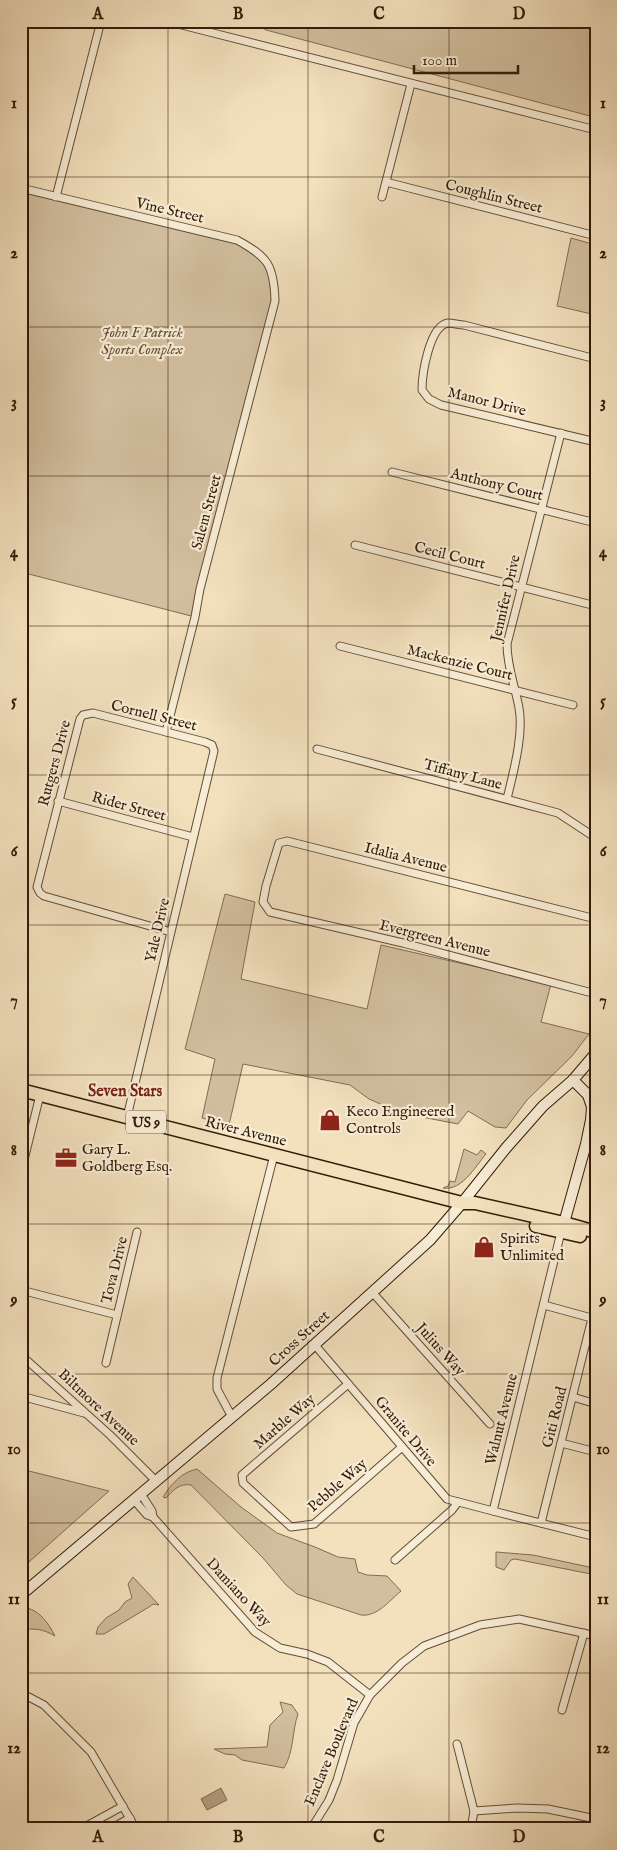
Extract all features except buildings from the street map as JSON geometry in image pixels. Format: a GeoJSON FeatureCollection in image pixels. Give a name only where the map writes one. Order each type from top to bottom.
{"type":"FeatureCollection","features":[{"type":"Feature","properties":{"kind":"highway","name":"River Avenue"},"geometry":{"type":"LineString","coordinates":[[21,1090],[462,1203],[472,1209],[596,1232]]}},
{"type":"Feature","properties":{"kind":"highway","name":"River Avenue"},"geometry":{"type":"LineString","coordinates":[[562,1227],[596,1240]]}},
{"type":"Feature","properties":{"kind":"main road","name":"Cross Street"},"geometry":{"type":"LineString","coordinates":[[21,1595],[232,1417],[430,1240],[543,1106],[573,1080],[596,1053]]}},
{"type":"Feature","properties":{"kind":"main road"},"geometry":{"type":"LineString","coordinates":[[562,1227],[592,1120],[592,1107],[588,1095],[573,1080]]}},
{"type":"Feature","properties":{"kind":"street"},"geometry":{"type":"LineString","coordinates":[[56,198],[101,21]]}},
{"type":"Feature","properties":{"kind":"street"},"geometry":{"type":"LineString","coordinates":[[166,21],[596,130]]}},
{"type":"Feature","properties":{"kind":"street"},"geometry":{"type":"LineString","coordinates":[[382,197],[412,84]]}},
{"type":"Feature","properties":{"kind":"street","name":"Coughlin Street"},"geometry":{"type":"LineString","coordinates":[[386,182],[596,236]]}},
{"type":"Feature","properties":{"kind":"street","name":"Vine Street"},"geometry":{"type":"LineString","coordinates":[[21,188],[56,198],[237,240],[253,249],[268,263],[275,280],[275,301]]}},
{"type":"Feature","properties":{"kind":"street","name":"Salem Street"},"geometry":{"type":"LineString","coordinates":[[166,732],[195,617],[200,589],[275,301]]}},
{"type":"Feature","properties":{"kind":"street","name":"Manor Drive"},"geometry":{"type":"LineString","coordinates":[[596,359],[464,325],[447,323],[438,329],[430,345],[422,378],[422,390],[430,399],[441,405],[596,442]]}},
{"type":"Feature","properties":{"kind":"street","name":"Jennifer Drive"},"geometry":{"type":"LineString","coordinates":[[507,800],[520,734],[520,710],[507,659],[507,644],[561,433]]}},
{"type":"Feature","properties":{"kind":"street","name":"Anthony Court"},"geometry":{"type":"LineString","coordinates":[[392,472],[596,523]]}},
{"type":"Feature","properties":{"kind":"street","name":"Cecil Court"},"geometry":{"type":"LineString","coordinates":[[355,545],[596,606]]}},
{"type":"Feature","properties":{"kind":"street","name":"Mackenzie Court"},"geometry":{"type":"LineString","coordinates":[[340,646],[573,706]]}},
{"type":"Feature","properties":{"kind":"street","name":"Cornell Street"},"geometry":{"type":"LineString","coordinates":[[86,714],[93,714],[205,742],[212,745],[213,748]]}},
{"type":"Feature","properties":{"kind":"street","name":"Rutgers Drive"},"geometry":{"type":"LineString","coordinates":[[86,714],[80,719],[37,881],[37,888],[44,896],[171,932]]}},
{"type":"Feature","properties":{"kind":"street","name":"Yale Drive"},"geometry":{"type":"LineString","coordinates":[[127,1117],[214,751],[213,748]]}},
{"type":"Feature","properties":{"kind":"street","name":"Tiffany Lane"},"geometry":{"type":"LineString","coordinates":[[317,749],[558,813],[596,838]]}},
{"type":"Feature","properties":{"kind":"street","name":"Rider Street"},"geometry":{"type":"LineString","coordinates":[[58,801],[193,837]]}},
{"type":"Feature","properties":{"kind":"street","name":"Idalia Avenue"},"geometry":{"type":"LineString","coordinates":[[269,910],[263,902],[266,886],[279,843],[287,840],[596,919]]}},
{"type":"Feature","properties":{"kind":"street","name":"Evergreen Avenue"},"geometry":{"type":"LineString","coordinates":[[269,910],[270,912],[403,943],[596,994]]}},
{"type":"Feature","properties":{"kind":"street"},"geometry":{"type":"LineString","coordinates":[[21,1172],[40,1095]]}},
{"type":"Feature","properties":{"kind":"street"},"geometry":{"type":"LineString","coordinates":[[232,1417],[217,1389],[217,1378],[274,1155]]}},
{"type":"Feature","properties":{"kind":"street","name":"Walnut Avenue"},"geometry":{"type":"LineString","coordinates":[[493,1511],[562,1227]]}},
{"type":"Feature","properties":{"kind":"street","name":"Tova Drive"},"geometry":{"type":"LineString","coordinates":[[106,1363],[138,1232]]}},
{"type":"Feature","properties":{"kind":"street","name":"Tova Drive"},"geometry":{"type":"LineString","coordinates":[[21,1290],[117,1315]]}},
{"type":"Feature","properties":{"kind":"street","name":"Julius Way"},"geometry":{"type":"LineString","coordinates":[[372,1292],[490,1424]]}},
{"type":"Feature","properties":{"kind":"street"},"geometry":{"type":"LineString","coordinates":[[544,1305],[594,1318]]}},
{"type":"Feature","properties":{"kind":"street","name":"Giti Road"},"geometry":{"type":"LineString","coordinates":[[542,1523],[594,1318]]}},
{"type":"Feature","properties":{"kind":"street","name":"Granite Drive"},"geometry":{"type":"LineString","coordinates":[[314,1344],[446,1499],[493,1511]]}},
{"type":"Feature","properties":{"kind":"street","name":"Biltmore Avenue"},"geometry":{"type":"LineString","coordinates":[[21,1355],[110,1435],[156,1481]]}},
{"type":"Feature","properties":{"kind":"street","name":"Marble Way"},"geometry":{"type":"LineString","coordinates":[[243,1480],[242,1475],[348,1384]]}},
{"type":"Feature","properties":{"kind":"street"},"geometry":{"type":"LineString","coordinates":[[21,1396],[86,1414]]}},
{"type":"Feature","properties":{"kind":"street"},"geometry":{"type":"LineString","coordinates":[[573,1398],[596,1404]]}},
{"type":"Feature","properties":{"kind":"street"},"geometry":{"type":"LineString","coordinates":[[562,1443],[596,1452]]}},
{"type":"Feature","properties":{"kind":"street","name":"Pebble Way"},"geometry":{"type":"LineString","coordinates":[[243,1480],[243,1483],[291,1527],[314,1524],[402,1447]]}},
{"type":"Feature","properties":{"kind":"street","name":"Damiano Way"},"geometry":{"type":"LineString","coordinates":[[137,1497],[147,1515],[153,1518],[255,1632],[280,1648],[307,1654],[328,1662],[370,1695]]}},
{"type":"Feature","properties":{"kind":"street"},"geometry":{"type":"LineString","coordinates":[[395,1560],[452,1510],[458,1502]]}},
{"type":"Feature","properties":{"kind":"street"},"geometry":{"type":"LineString","coordinates":[[493,1511],[596,1537]]}},
{"type":"Feature","properties":{"kind":"street","name":"Enclave Boulevard"},"geometry":{"type":"LineString","coordinates":[[313,1826],[329,1800],[354,1723],[370,1695],[402,1663],[424,1646],[480,1625],[519,1619],[596,1636]]}},
{"type":"Feature","properties":{"kind":"street"},"geometry":{"type":"LineString","coordinates":[[562,1710],[584,1633]]}},
{"type":"Feature","properties":{"kind":"street"},"geometry":{"type":"LineString","coordinates":[[21,1696],[27,1696],[44,1705],[91,1752],[136,1829]]}},
{"type":"Feature","properties":{"kind":"street"},"geometry":{"type":"LineString","coordinates":[[456,1744],[474,1811],[471,1829]]}},
{"type":"Feature","properties":{"kind":"street"},"geometry":{"type":"LineString","coordinates":[[81,1829],[123,1806]]}},
{"type":"Feature","properties":{"kind":"street"},"geometry":{"type":"LineString","coordinates":[[474,1811],[517,1808],[548,1809],[596,1819]]}},
{"type":"Feature","properties":{"kind":"street"},"geometry":{"type":"LineString","coordinates":[[110,1829],[130,1818]]}},
{"type":"Feature","properties":{"kind":"street"},"geometry":{"type":"LineString","coordinates":[[313,1826],[323,1829]]}},
{"type":"Feature","properties":{"kind":"green space"},"geometry":{"type":"Polygon","coordinates":[[[249,21],[596,21],[596,97],[590,116],[266,30],[249,21]]]}},
{"type":"Feature","properties":{"kind":"green space","name":"John F Patrick Sports Complex"},"geometry":{"type":"Polygon","coordinates":[[[21,186],[237,240],[269,263],[275,301],[195,617],[21,572],[21,186]]]}},
{"type":"Feature","properties":{"kind":"green space"},"geometry":{"type":"Polygon","coordinates":[[[571,238],[596,245],[596,315],[557,306],[571,238]]]}},
{"type":"Feature","properties":{"kind":"green space"},"geometry":{"type":"Polygon","coordinates":[[[225,894],[255,902],[241,979],[367,1009],[381,945],[551,984],[541,1022],[589,1034],[572,1056],[527,1100],[506,1128],[495,1127],[468,1111],[458,1124],[401,1113],[369,1099],[350,1085],[243,1064],[229,1125],[202,1118],[215,1059],[185,1049],[225,894]]]}},
{"type":"Feature","properties":{"kind":"green space"},"geometry":{"type":"Polygon","coordinates":[[[464,1149],[477,1155],[481,1150],[486,1154],[462,1182],[450,1188],[443,1188],[448,1186],[450,1181],[455,1182],[464,1149]]]}},
{"type":"Feature","properties":{"kind":"green space"},"geometry":{"type":"Polygon","coordinates":[[[21,1469],[109,1491],[21,1569],[21,1469]]]}},
{"type":"Feature","properties":{"kind":"green space"},"geometry":{"type":"Polygon","coordinates":[[[197,1469],[241,1507],[277,1533],[338,1557],[355,1559],[358,1572],[367,1575],[387,1576],[401,1591],[378,1611],[367,1615],[361,1615],[297,1594],[286,1585],[263,1558],[191,1485],[180,1486],[166,1498],[163,1497],[177,1479],[197,1469]]]}},
{"type":"Feature","properties":{"kind":"green space"},"geometry":{"type":"Polygon","coordinates":[[[496,1552],[533,1555],[589,1567],[596,1570],[596,1575],[515,1559],[511,1560],[504,1570],[496,1567],[496,1552]]]}},
{"type":"Feature","properties":{"kind":"green space"},"geometry":{"type":"Polygon","coordinates":[[[133,1577],[159,1605],[153,1604],[104,1634],[96,1634],[98,1627],[106,1618],[119,1610],[125,1602],[132,1598],[128,1584],[133,1577]]]}},
{"type":"Feature","properties":{"kind":"green space"},"geometry":{"type":"Polygon","coordinates":[[[27,1608],[36,1612],[44,1619],[55,1636],[39,1630],[21,1630],[21,1611],[27,1608]]]}},
{"type":"Feature","properties":{"kind":"green space"},"geometry":{"type":"Polygon","coordinates":[[[280,1702],[292,1705],[298,1714],[290,1755],[284,1768],[242,1760],[235,1755],[225,1754],[214,1749],[267,1747],[270,1725],[283,1712],[280,1702]]]}},
{"type":"Feature","properties":{"kind":"shaded area"},"geometry":{"type":"Polygon","coordinates":[[[221,1788],[227,1800],[207,1810],[201,1799],[221,1788]]]}},
{"type":"Feature","properties":{"kind":"place","name":"Keco Engineered Controls"},"geometry":{"type":"Point","coordinates":[330,1120]}},
{"type":"Feature","properties":{"kind":"place","name":"Gary L. Goldberg Esq."},"geometry":{"type":"Point","coordinates":[66,1158]}},
{"type":"Feature","properties":{"kind":"place","name":"Spirits Unlimited"},"geometry":{"type":"Point","coordinates":[484,1247]}},
{"type":"Feature","properties":{"kind":"district","name":"Seven Stars"},"geometry":{"type":"Point","coordinates":[125,1090]}}]}
